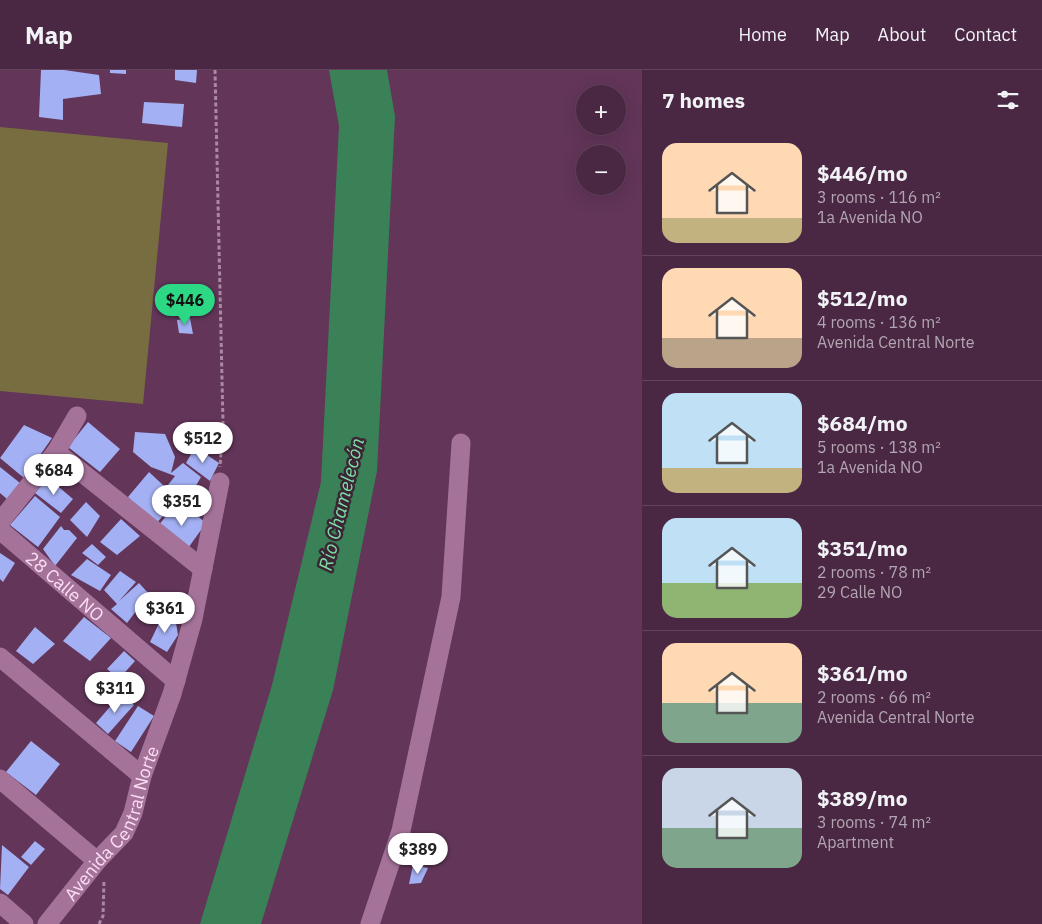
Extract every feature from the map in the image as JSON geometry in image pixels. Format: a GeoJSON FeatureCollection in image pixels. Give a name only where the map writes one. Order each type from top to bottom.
{"type":"FeatureCollection","features":[{"type":"Feature","properties":{"kind":"street"},"geometry":{"type":"LineString","coordinates":[[0,522],[56,452],[77,416]]}},
{"type":"Feature","properties":{"kind":"street"},"geometry":{"type":"LineString","coordinates":[[370,924],[401,831],[451,597],[461,443]]}},
{"type":"Feature","properties":{"kind":"street"},"geometry":{"type":"LineString","coordinates":[[56,452],[203,569]]}},
{"type":"Feature","properties":{"kind":"street","name":"Avenida Central Norte"},"geometry":{"type":"LineString","coordinates":[[47,924],[97,861],[124,833],[134,813],[142,776],[176,681],[203,569],[220,482]]}},
{"type":"Feature","properties":{"kind":"street","name":"28 Calle NO"},"geometry":{"type":"LineString","coordinates":[[0,530],[176,681]]}},
{"type":"Feature","properties":{"kind":"street"},"geometry":{"type":"LineString","coordinates":[[0,657],[142,776]]}},
{"type":"Feature","properties":{"kind":"street"},"geometry":{"type":"LineString","coordinates":[[0,779],[97,861]]}},
{"type":"Feature","properties":{"kind":"street"},"geometry":{"type":"LineString","coordinates":[[0,903],[24,924]]}},
{"type":"Feature","properties":{"kind":"path"},"geometry":{"type":"LineString","coordinates":[[215,70],[222,423],[220,482]]}},
{"type":"Feature","properties":{"kind":"path"},"geometry":{"type":"LineString","coordinates":[[97,861],[106,884],[103,916],[99,924]]}},
{"type":"Feature","properties":{"kind":"shaded area"},"geometry":{"type":"Polygon","coordinates":[[[0,127],[168,143],[143,404],[0,391],[0,127]]]}},
{"type":"Feature","properties":{"kind":"water","name":"Río Chamelecón"},"geometry":{"type":"Polygon","coordinates":[[[329,70],[387,70],[395,116],[377,471],[333,690],[261,924],[200,924],[272,685],[321,482],[339,126],[329,70]]]}},
{"type":"Feature","properties":{"kind":"building"},"geometry":{"type":"Polygon","coordinates":[[[41,70],[64,70],[99,75],[101,94],[63,99],[63,120],[39,117],[41,70]]]}},
{"type":"Feature","properties":{"kind":"building"},"geometry":{"type":"Polygon","coordinates":[[[110,70],[126,70],[126,74],[110,73],[110,70]]]}},
{"type":"Feature","properties":{"kind":"building"},"geometry":{"type":"Polygon","coordinates":[[[175,70],[197,70],[196,83],[175,80],[175,70]]]}},
{"type":"Feature","properties":{"kind":"building"},"geometry":{"type":"Polygon","coordinates":[[[144,102],[184,104],[182,127],[142,123],[144,102]]]}},
{"type":"Feature","properties":{"kind":"building"},"geometry":{"type":"Polygon","coordinates":[[[190,318],[193,334],[179,333],[177,320],[190,318]]]}},
{"type":"Feature","properties":{"kind":"building"},"geometry":{"type":"Polygon","coordinates":[[[88,422],[120,449],[100,472],[68,447],[88,422]]]}},
{"type":"Feature","properties":{"kind":"building"},"geometry":{"type":"Polygon","coordinates":[[[24,425],[52,438],[24,478],[0,458],[24,425]]]}},
{"type":"Feature","properties":{"kind":"building"},"geometry":{"type":"Polygon","coordinates":[[[135,432],[165,434],[175,457],[171,473],[183,463],[201,477],[194,489],[198,493],[193,505],[168,485],[175,476],[151,467],[133,452],[135,432]]]}},
{"type":"Feature","properties":{"kind":"building"},"geometry":{"type":"Polygon","coordinates":[[[195,447],[219,463],[210,481],[186,463],[195,447]]]}},
{"type":"Feature","properties":{"kind":"building"},"geometry":{"type":"Polygon","coordinates":[[[0,467],[20,483],[7,499],[0,493],[0,467]]]}},
{"type":"Feature","properties":{"kind":"building"},"geometry":{"type":"Polygon","coordinates":[[[149,472],[178,499],[154,526],[128,497],[149,472]]]}},
{"type":"Feature","properties":{"kind":"building"},"geometry":{"type":"Polygon","coordinates":[[[48,478],[73,499],[61,513],[35,493],[48,478]]]}},
{"type":"Feature","properties":{"kind":"building"},"geometry":{"type":"Polygon","coordinates":[[[35,496],[60,517],[38,547],[10,525],[35,496]]]}},
{"type":"Feature","properties":{"kind":"building"},"geometry":{"type":"Polygon","coordinates":[[[86,502],[100,516],[87,537],[70,520],[86,502]]]}},
{"type":"Feature","properties":{"kind":"building"},"geometry":{"type":"Polygon","coordinates":[[[171,510],[190,510],[206,523],[186,551],[158,526],[171,510]]]}},
{"type":"Feature","properties":{"kind":"building"},"geometry":{"type":"Polygon","coordinates":[[[121,519],[140,536],[117,555],[100,542],[121,519]]]}},
{"type":"Feature","properties":{"kind":"building"},"geometry":{"type":"Polygon","coordinates":[[[61,526],[64,530],[69,530],[77,538],[55,566],[43,549],[61,526]]]}},
{"type":"Feature","properties":{"kind":"building"},"geometry":{"type":"Polygon","coordinates":[[[92,544],[106,557],[98,565],[82,553],[92,544]]]}},
{"type":"Feature","properties":{"kind":"building"},"geometry":{"type":"Polygon","coordinates":[[[0,553],[15,563],[3,582],[0,579],[0,553]]]}},
{"type":"Feature","properties":{"kind":"building"},"geometry":{"type":"Polygon","coordinates":[[[87,559],[111,575],[100,591],[71,575],[87,559]]]}},
{"type":"Feature","properties":{"kind":"building"},"geometry":{"type":"Polygon","coordinates":[[[120,571],[136,582],[119,601],[139,583],[149,594],[127,623],[111,609],[117,604],[104,590],[120,571]]]}},
{"type":"Feature","properties":{"kind":"building"},"geometry":{"type":"Polygon","coordinates":[[[164,613],[176,623],[178,635],[167,652],[150,642],[164,613]]]}},
{"type":"Feature","properties":{"kind":"building"},"geometry":{"type":"Polygon","coordinates":[[[84,617],[111,638],[90,661],[63,641],[84,617]]]}},
{"type":"Feature","properties":{"kind":"building"},"geometry":{"type":"Polygon","coordinates":[[[35,627],[55,644],[33,664],[16,651],[35,627]]]}},
{"type":"Feature","properties":{"kind":"building"},"geometry":{"type":"Polygon","coordinates":[[[124,651],[135,661],[119,679],[107,669],[124,651]]]}},
{"type":"Feature","properties":{"kind":"building"},"geometry":{"type":"Polygon","coordinates":[[[121,694],[134,705],[108,734],[96,723],[121,694]]]}},
{"type":"Feature","properties":{"kind":"building"},"geometry":{"type":"Polygon","coordinates":[[[138,706],[154,716],[131,752],[115,741],[138,706]]]}},
{"type":"Feature","properties":{"kind":"building"},"geometry":{"type":"Polygon","coordinates":[[[31,741],[60,764],[36,795],[6,772],[31,741]]]}},
{"type":"Feature","properties":{"kind":"building"},"geometry":{"type":"Polygon","coordinates":[[[35,841],[45,849],[31,865],[21,857],[35,841]]]}},
{"type":"Feature","properties":{"kind":"building"},"geometry":{"type":"Polygon","coordinates":[[[2,845],[29,867],[8,895],[0,889],[2,845]]]}},
{"type":"Feature","properties":{"kind":"building"},"geometry":{"type":"Polygon","coordinates":[[[413,865],[428,868],[421,883],[409,884],[413,865]]]}}]}
